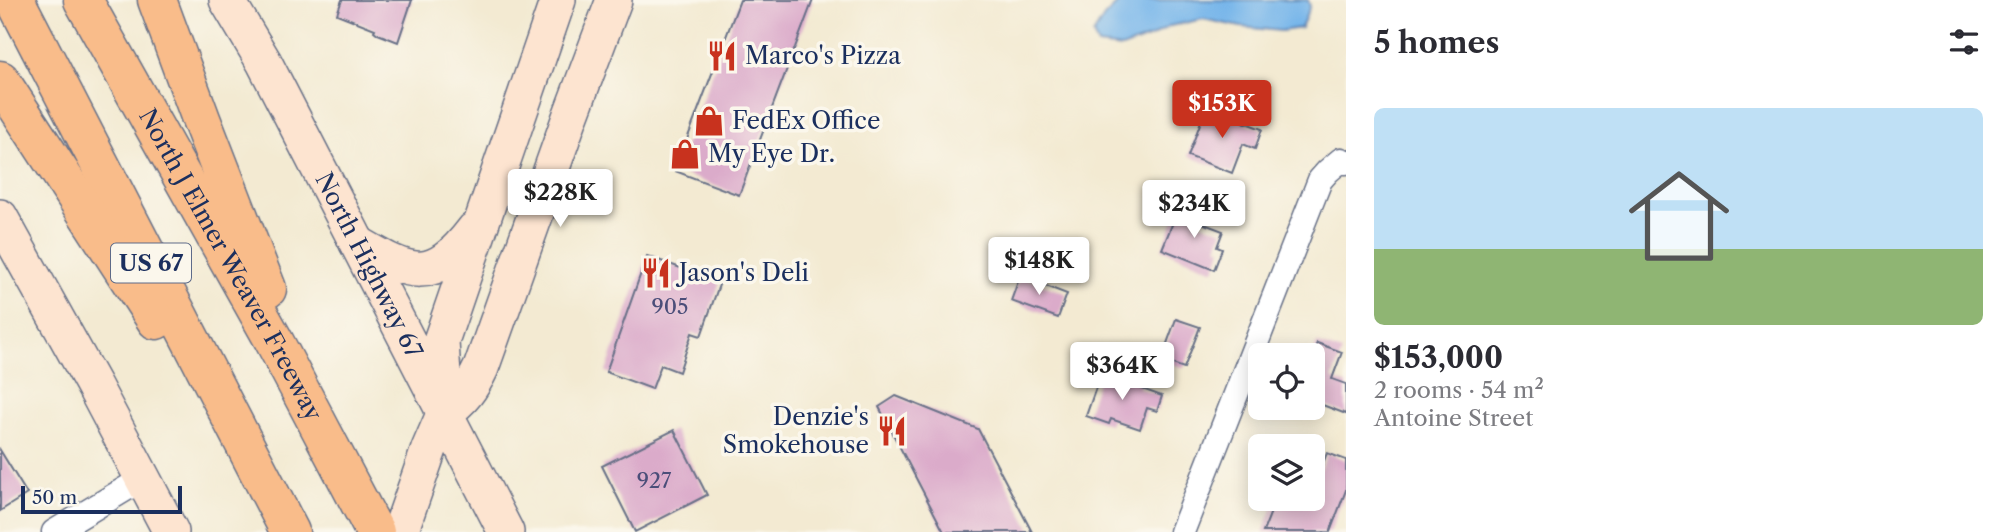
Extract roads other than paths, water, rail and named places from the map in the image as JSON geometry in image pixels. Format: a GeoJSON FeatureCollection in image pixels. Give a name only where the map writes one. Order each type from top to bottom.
{"type":"FeatureCollection","features":[{"type":"Feature","properties":{"kind":"highway","name":"US 67"},"geometry":{"type":"LineString","coordinates":[[15,0],[288,529]]}},
{"type":"Feature","properties":{"kind":"highway","name":"North J Elmer Weaver Freeway"},"geometry":{"type":"LineString","coordinates":[[83,0],[273,339],[375,532]]}},
{"type":"Feature","properties":{"kind":"highway"},"geometry":{"type":"LineString","coordinates":[[157,0],[201,120],[327,440]]}},
{"type":"Feature","properties":{"kind":"highway"},"geometry":{"type":"LineString","coordinates":[[0,80],[288,529]]}},
{"type":"Feature","properties":{"kind":"main road","name":"North Highway 67"},"geometry":{"type":"LineString","coordinates":[[227,0],[264,62],[506,532]]}},
{"type":"Feature","properties":{"kind":"main road"},"geometry":{"type":"LineString","coordinates":[[400,532],[445,412],[442,341],[558,0]]}},
{"type":"Feature","properties":{"kind":"main road"},"geometry":{"type":"LineString","coordinates":[[569,117],[590,0]]}},
{"type":"Feature","properties":{"kind":"main road"},"geometry":{"type":"LineString","coordinates":[[445,412],[460,402],[481,368],[569,117],[614,0]]}},
{"type":"Feature","properties":{"kind":"main road"},"geometry":{"type":"LineString","coordinates":[[0,217],[171,532]]}},
{"type":"Feature","properties":{"kind":"main road"},"geometry":{"type":"LineString","coordinates":[[356,243],[408,270],[435,267],[456,253],[483,218]]}},
{"type":"Feature","properties":{"kind":"street"},"geometry":{"type":"LineString","coordinates":[[1182,532],[1320,180],[1342,160],[1346,162]]}},
{"type":"Feature","properties":{"kind":"street"},"geometry":{"type":"LineString","coordinates":[[54,532],[142,480]]}},
{"type":"Feature","properties":{"kind":"water"},"geometry":{"type":"Polygon","coordinates":[[[1121,0],[1308,0],[1310,6],[1301,28],[1281,31],[1241,27],[1203,19],[1170,26],[1122,48],[1098,45],[1093,35],[1104,17],[1121,0]]]}},
{"type":"Feature","properties":{"kind":"place","name":"Marco's Pizza"},"geometry":{"type":"Point","coordinates":[722,56]}},
{"type":"Feature","properties":{"kind":"place","name":"FedEx Office"},"geometry":{"type":"Point","coordinates":[709,121]}},
{"type":"Feature","properties":{"kind":"place","name":"My Eye Dr."},"geometry":{"type":"Point","coordinates":[685,154]}},
{"type":"Feature","properties":{"kind":"place","name":"Jason's Deli"},"geometry":{"type":"Point","coordinates":[656,273]}},
{"type":"Feature","properties":{"kind":"place","name":"Denzie's Smokehouse"},"geometry":{"type":"Point","coordinates":[892,431]}}]}
